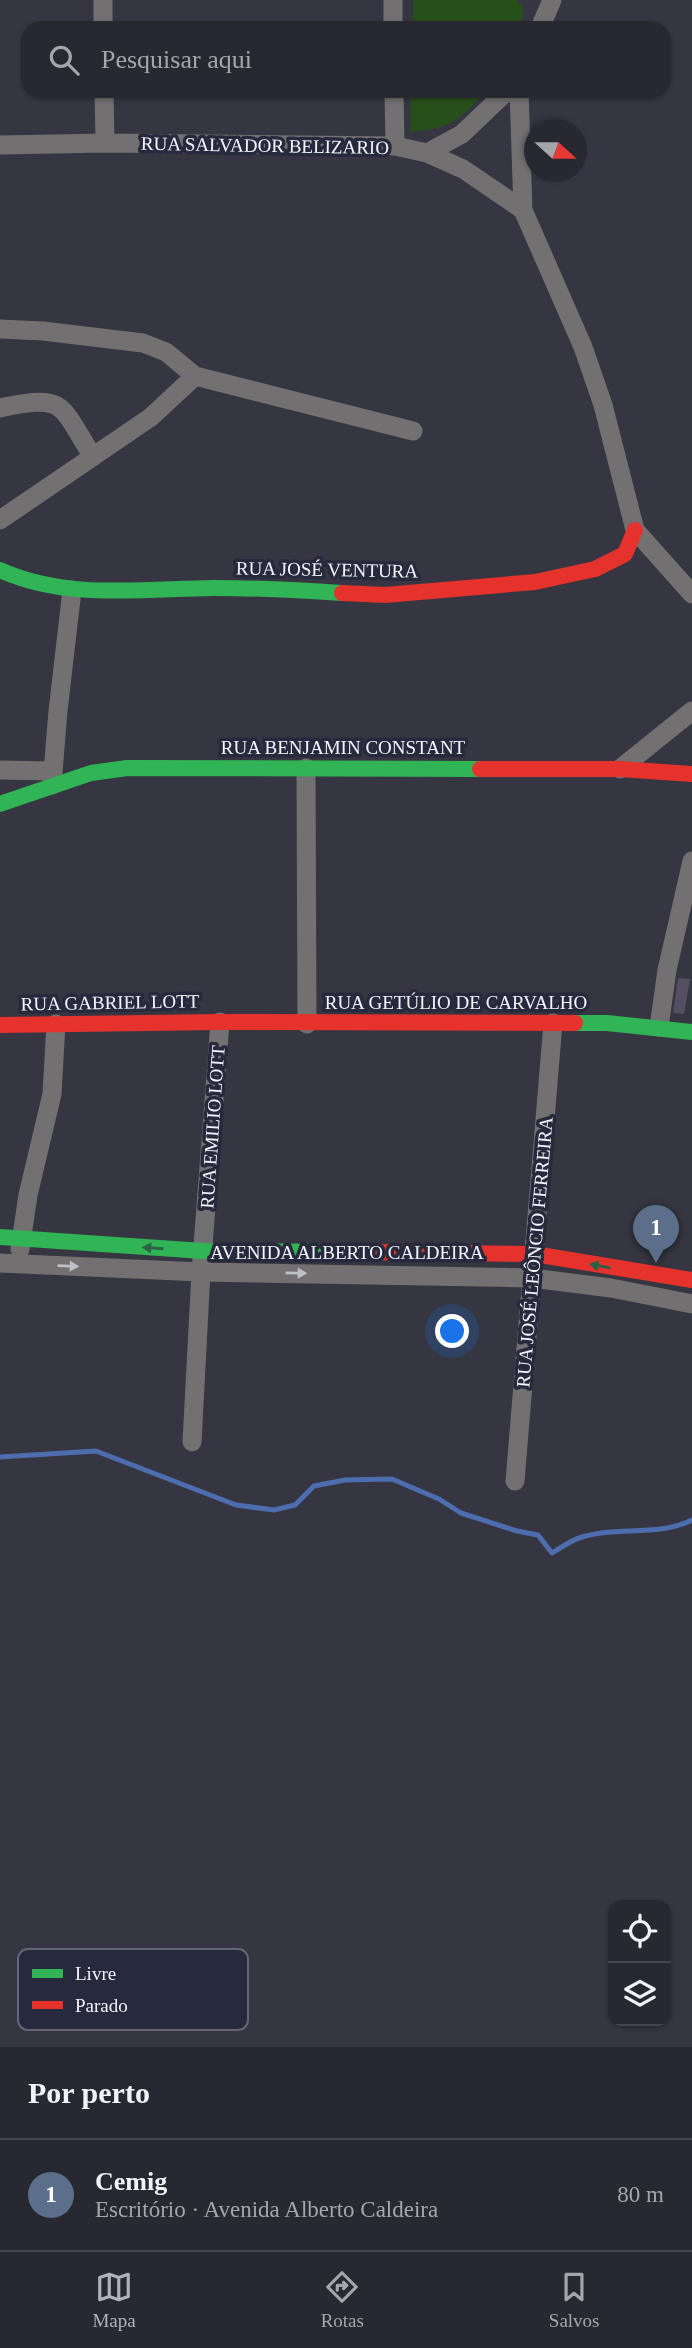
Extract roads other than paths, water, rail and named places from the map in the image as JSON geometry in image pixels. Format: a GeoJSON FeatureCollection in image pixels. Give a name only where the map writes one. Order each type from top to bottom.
{"type":"FeatureCollection","features":[{"type":"Feature","properties":{"kind":"street"},"geometry":{"type":"LineString","coordinates":[[103,0],[103,21]]}},
{"type":"Feature","properties":{"kind":"street"},"geometry":{"type":"LineString","coordinates":[[393,0],[393,21]]}},
{"type":"Feature","properties":{"kind":"street"},"geometry":{"type":"LineString","coordinates":[[543,21],[552,0]]}},
{"type":"Feature","properties":{"kind":"street"},"geometry":{"type":"LineString","coordinates":[[104,98],[105,143]]}},
{"type":"Feature","properties":{"kind":"street"},"geometry":{"type":"LineString","coordinates":[[394,98],[395,146]]}},
{"type":"Feature","properties":{"kind":"street"},"geometry":{"type":"LineString","coordinates":[[427,153],[462,134],[500,98]]}},
{"type":"Feature","properties":{"kind":"street"},"geometry":{"type":"LineString","coordinates":[[519,98],[523,210],[583,347],[603,405],[635,530],[692,594]]}},
{"type":"Feature","properties":{"kind":"street","name":"RUA SALVADOR BELIZARIO"},"geometry":{"type":"LineString","coordinates":[[0,145],[105,143],[395,146],[427,153],[463,169],[523,210]]}},
{"type":"Feature","properties":{"kind":"street"},"geometry":{"type":"LineString","coordinates":[[0,329],[43,331],[143,343],[166,352],[195,376],[413,431]]}},
{"type":"Feature","properties":{"kind":"street"},"geometry":{"type":"LineString","coordinates":[[0,520],[151,417],[195,376]]}},
{"type":"Feature","properties":{"kind":"street"},"geometry":{"type":"LineString","coordinates":[[0,408],[36,400],[53,402],[64,410],[93,457]]}},
{"type":"Feature","properties":{"kind":"street","name":"RUA JOSÉ VENTURA"},"geometry":{"type":"LineString","coordinates":[[0,570],[20,579],[72,590],[253,588],[385,594],[535,582],[595,569],[625,554],[635,530]]}},
{"type":"Feature","properties":{"kind":"street"},"geometry":{"type":"LineString","coordinates":[[0,769],[52,778],[72,590]]}},
{"type":"Feature","properties":{"kind":"street"},"geometry":{"type":"LineString","coordinates":[[620,769],[692,711]]}},
{"type":"Feature","properties":{"kind":"street","name":"RUA BENJAMIN CONSTANT"},"geometry":{"type":"LineString","coordinates":[[0,804],[52,778],[127,768],[620,769],[692,774]]}},
{"type":"Feature","properties":{"kind":"street"},"geometry":{"type":"LineString","coordinates":[[306,768],[306,1024]]}},
{"type":"Feature","properties":{"kind":"street"},"geometry":{"type":"LineString","coordinates":[[659,1027],[667,970],[692,861]]}},
{"type":"Feature","properties":{"kind":"street","name":"RUA GETÚLIO DE CARVALHO"},"geometry":{"type":"LineString","coordinates":[[220,1021],[306,1024],[607,1023],[692,1032]]}},
{"type":"Feature","properties":{"kind":"street","name":"RUA GABRIEL LOTT"},"geometry":{"type":"LineString","coordinates":[[0,1025],[220,1021]]}},
{"type":"Feature","properties":{"kind":"street","name":"RUA EMILIO LOTT"},"geometry":{"type":"LineString","coordinates":[[192,1442],[201,1272],[220,1021]]}},
{"type":"Feature","properties":{"kind":"street","name":"RUA JOSÉ LEÔNCIO FERREIRA"},"geometry":{"type":"LineString","coordinates":[[515,1481],[554,1023]]}},
{"type":"Feature","properties":{"kind":"street"},"geometry":{"type":"LineString","coordinates":[[9,1263],[22,1239],[28,1195],[52,1094],[56,1024]]}},
{"type":"Feature","properties":{"kind":"street","name":"AVENIDA ALBERTO CALDEIRA"},"geometry":{"type":"LineString","coordinates":[[0,1237],[203,1251],[534,1254],[692,1280]]}},
{"type":"Feature","properties":{"kind":"street","name":"AVENIDA ALBERTO CALDEIRA"},"geometry":{"type":"LineString","coordinates":[[9,1263],[201,1272],[532,1278],[611,1287],[692,1304]]}},
{"type":"Feature","properties":{"kind":"waterway"},"geometry":{"type":"LineString","coordinates":[[0,1457],[96,1451],[236,1505],[274,1510],[295,1505],[314,1486],[345,1480],[392,1479],[439,1499],[461,1513],[538,1535],[552,1553],[582,1537],[665,1528],[692,1520]]}},
{"type":"Feature","properties":{"kind":"place","name":"Cemig"},"geometry":{"type":"Point","coordinates":[656,1263]}}]}
